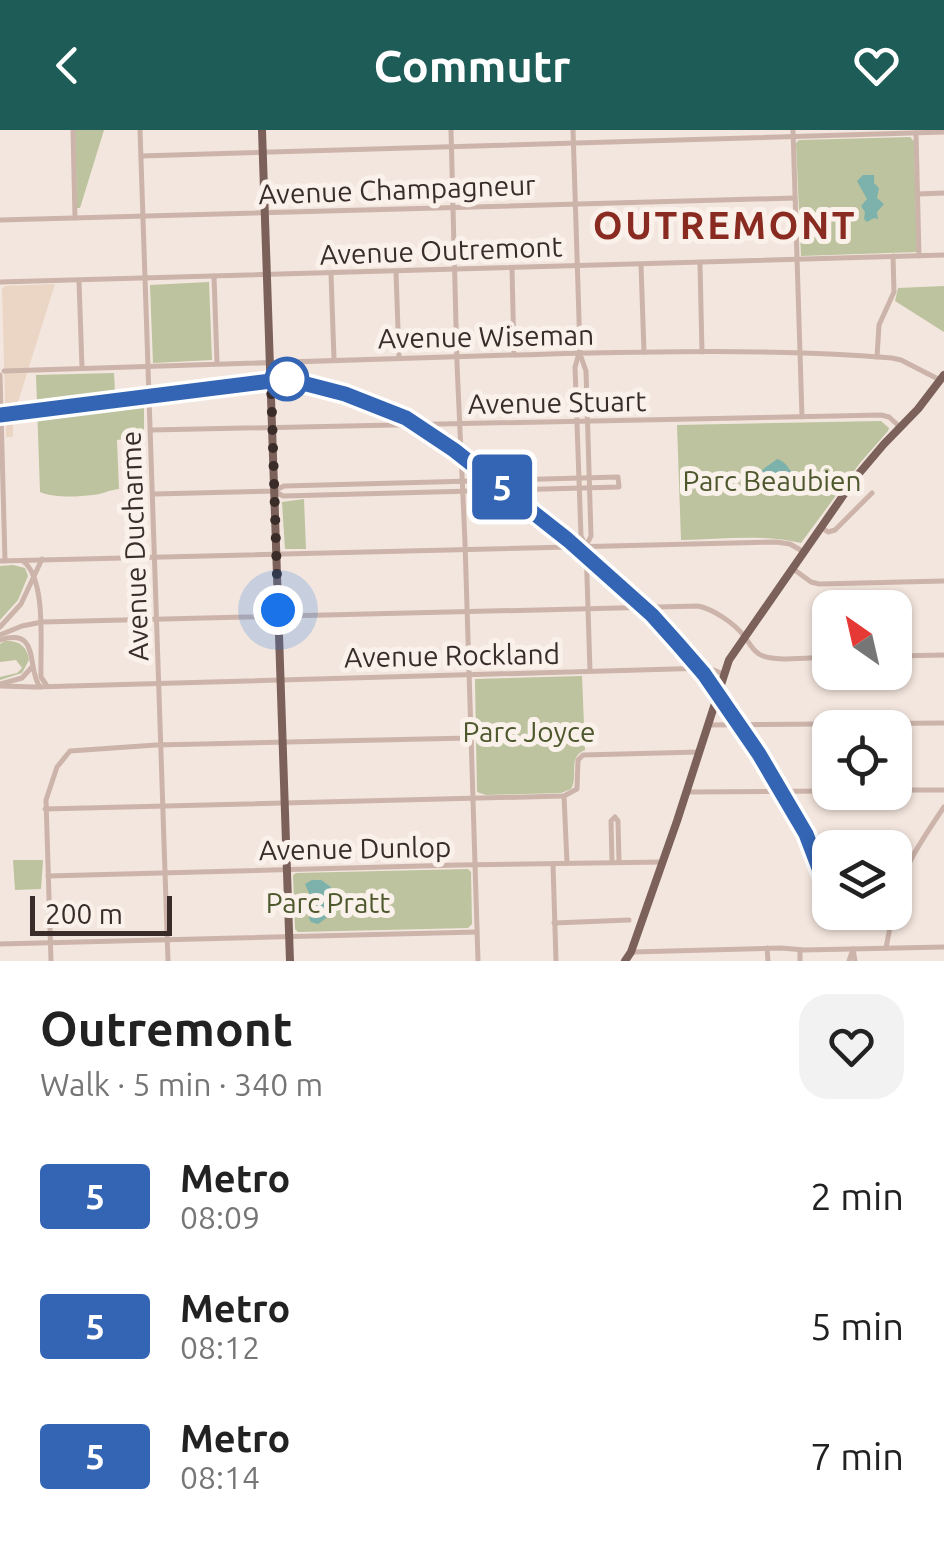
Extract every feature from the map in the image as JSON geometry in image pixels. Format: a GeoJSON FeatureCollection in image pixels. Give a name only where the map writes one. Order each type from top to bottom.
{"type":"FeatureCollection","features":[{"type":"Feature","properties":{"kind":"main road"},"geometry":{"type":"LineString","coordinates":[[262,130],[290,961]]}},
{"type":"Feature","properties":{"kind":"main road"},"geometry":{"type":"LineString","coordinates":[[629,958],[730,658],[863,468],[942,377]]}},
{"type":"Feature","properties":{"kind":"street"},"geometry":{"type":"LineString","coordinates":[[72,130],[75,218]]}},
{"type":"Feature","properties":{"kind":"street","name":"Avenue Ducharme"},"geometry":{"type":"LineString","coordinates":[[140,130],[168,961]]}},
{"type":"Feature","properties":{"kind":"street"},"geometry":{"type":"LineString","coordinates":[[451,130],[478,961]]}},
{"type":"Feature","properties":{"kind":"street"},"geometry":{"type":"LineString","coordinates":[[572,130],[580,354],[586,371],[591,536],[586,546]]}},
{"type":"Feature","properties":{"kind":"street"},"geometry":{"type":"LineString","coordinates":[[916,131],[919,256]]}},
{"type":"Feature","properties":{"kind":"street"},"geometry":{"type":"LineString","coordinates":[[141,156],[793,133],[944,132]]}},
{"type":"Feature","properties":{"kind":"street"},"geometry":{"type":"LineString","coordinates":[[793,133],[802,416]]}},
{"type":"Feature","properties":{"kind":"street"},"geometry":{"type":"LineString","coordinates":[[918,194],[944,193]]}},
{"type":"Feature","properties":{"kind":"street","name":"Avenue Champagneur"},"geometry":{"type":"LineString","coordinates":[[0,220],[795,198]]}},
{"type":"Feature","properties":{"kind":"street","name":"Avenue Outremont"},"geometry":{"type":"LineString","coordinates":[[0,282],[944,255]]}},
{"type":"Feature","properties":{"kind":"street"},"geometry":{"type":"LineString","coordinates":[[877,357],[879,325],[894,292],[892,256]]}},
{"type":"Feature","properties":{"kind":"street"},"geometry":{"type":"LineString","coordinates":[[700,263],[702,352]]}},
{"type":"Feature","properties":{"kind":"street"},"geometry":{"type":"LineString","coordinates":[[642,264],[644,352]]}},
{"type":"Feature","properties":{"kind":"street"},"geometry":{"type":"LineString","coordinates":[[512,268],[514,356]]}},
{"type":"Feature","properties":{"kind":"street"},"geometry":{"type":"LineString","coordinates":[[396,272],[399,358]]}},
{"type":"Feature","properties":{"kind":"street"},"geometry":{"type":"LineString","coordinates":[[331,274],[334,359]]}},
{"type":"Feature","properties":{"kind":"street"},"geometry":{"type":"LineString","coordinates":[[214,276],[217,365]]}},
{"type":"Feature","properties":{"kind":"street"},"geometry":{"type":"LineString","coordinates":[[79,281],[82,368]]}},
{"type":"Feature","properties":{"kind":"street","name":"Avenue Wiseman"},"geometry":{"type":"LineString","coordinates":[[2,373],[334,359],[702,352],[877,357],[901,360],[942,377]]}},
{"type":"Feature","properties":{"kind":"street"},"geometry":{"type":"LineString","coordinates":[[580,354],[575,366],[590,671]]}},
{"type":"Feature","properties":{"kind":"street"},"geometry":{"type":"LineString","coordinates":[[2,373],[3,561],[781,542],[804,552]]}},
{"type":"Feature","properties":{"kind":"street","name":"Avenue Stuart"},"geometry":{"type":"LineString","coordinates":[[151,430],[884,415],[900,428]]}},
{"type":"Feature","properties":{"kind":"street"},"geometry":{"type":"LineString","coordinates":[[153,494],[274,490],[284,486],[579,478],[618,478],[619,487],[283,496],[274,490]]}},
{"type":"Feature","properties":{"kind":"street"},"geometry":{"type":"LineString","coordinates":[[820,527],[828,532],[834,530],[872,493]]}},
{"type":"Feature","properties":{"kind":"street"},"geometry":{"type":"LineString","coordinates":[[22,559],[30,565],[38,589],[44,686]]}},
{"type":"Feature","properties":{"kind":"street"},"geometry":{"type":"LineString","coordinates":[[0,627],[21,604],[42,559]]}},
{"type":"Feature","properties":{"kind":"street"},"geometry":{"type":"LineString","coordinates":[[792,568],[819,584],[944,581]]}},
{"type":"Feature","properties":{"kind":"street"},"geometry":{"type":"LineString","coordinates":[[0,638],[40,622],[702,606],[739,630],[754,650],[765,657],[812,657]]}},
{"type":"Feature","properties":{"kind":"street"},"geometry":{"type":"LineString","coordinates":[[0,638],[24,641],[32,652],[35,678],[44,686]]}},
{"type":"Feature","properties":{"kind":"street"},"geometry":{"type":"LineString","coordinates":[[912,656],[944,655]]}},
{"type":"Feature","properties":{"kind":"street"},"geometry":{"type":"LineString","coordinates":[[0,685],[23,676],[33,664]]}},
{"type":"Feature","properties":{"kind":"street","name":"Avenue Rockland"},"geometry":{"type":"LineString","coordinates":[[0,685],[711,668],[723,674]]}},
{"type":"Feature","properties":{"kind":"street"},"geometry":{"type":"LineString","coordinates":[[708,725],[944,723]]}},
{"type":"Feature","properties":{"kind":"street"},"geometry":{"type":"LineString","coordinates":[[51,961],[46,809],[48,786],[66,754],[78,748],[470,738]]}},
{"type":"Feature","properties":{"kind":"street"},"geometry":{"type":"LineString","coordinates":[[46,809],[564,796],[577,789],[578,760],[583,754],[699,752]]}},
{"type":"Feature","properties":{"kind":"street"},"geometry":{"type":"LineString","coordinates":[[687,791],[812,790]]}},
{"type":"Feature","properties":{"kind":"street"},"geometry":{"type":"LineString","coordinates":[[912,790],[944,790]]}},
{"type":"Feature","properties":{"kind":"street"},"geometry":{"type":"LineString","coordinates":[[564,796],[567,863]]}},
{"type":"Feature","properties":{"kind":"street"},"geometry":{"type":"LineString","coordinates":[[912,858],[944,807]]}},
{"type":"Feature","properties":{"kind":"street"},"geometry":{"type":"LineString","coordinates":[[614,817],[618,821],[616,861],[611,821],[614,817]]}},
{"type":"Feature","properties":{"kind":"street","name":"Avenue Dunlop"},"geometry":{"type":"LineString","coordinates":[[48,876],[663,862]]}},
{"type":"Feature","properties":{"kind":"street"},"geometry":{"type":"LineString","coordinates":[[552,864],[556,961]]}},
{"type":"Feature","properties":{"kind":"street"},"geometry":{"type":"LineString","coordinates":[[554,923],[628,920]]}},
{"type":"Feature","properties":{"kind":"street"},"geometry":{"type":"LineString","coordinates":[[886,948],[890,930]]}},
{"type":"Feature","properties":{"kind":"street"},"geometry":{"type":"LineString","coordinates":[[0,944],[476,932]]}},
{"type":"Feature","properties":{"kind":"street"},"geometry":{"type":"LineString","coordinates":[[629,958],[746,950],[944,948]]}},
{"type":"Feature","properties":{"kind":"street"},"geometry":{"type":"LineString","coordinates":[[852,961],[853,949]]}},
{"type":"Feature","properties":{"kind":"street"},"geometry":{"type":"LineString","coordinates":[[767,950],[768,961]]}},
{"type":"Feature","properties":{"kind":"street"},"geometry":{"type":"LineString","coordinates":[[800,950],[800,961]]}},
{"type":"Feature","properties":{"kind":"green space"},"geometry":{"type":"Polygon","coordinates":[[[75,130],[104,130],[80,208],[77,208],[75,130]]]}},
{"type":"Feature","properties":{"kind":"green space"},"geometry":{"type":"Polygon","coordinates":[[[910,137],[914,141],[917,252],[801,256],[796,143],[910,137]]]}},
{"type":"Feature","properties":{"kind":"green space"},"geometry":{"type":"Polygon","coordinates":[[[209,282],[212,360],[153,363],[150,285],[209,282]]]}},
{"type":"Feature","properties":{"kind":"green space"},"geometry":{"type":"Polygon","coordinates":[[[944,286],[944,332],[895,301],[898,288],[944,286]]]}},
{"type":"Feature","properties":{"kind":"green space"},"geometry":{"type":"Polygon","coordinates":[[[114,373],[115,391],[122,391],[122,400],[144,399],[144,437],[117,440],[119,489],[73,497],[40,492],[36,375],[114,373]]]}},
{"type":"Feature","properties":{"kind":"green space","name":"Parc Beaubien"},"geometry":{"type":"Polygon","coordinates":[[[881,421],[888,431],[801,543],[757,538],[681,540],[677,425],[881,421]]]}},
{"type":"Feature","properties":{"kind":"green space"},"geometry":{"type":"Polygon","coordinates":[[[304,499],[306,549],[285,549],[282,502],[304,499]]]}},
{"type":"Feature","properties":{"kind":"green space"},"geometry":{"type":"Polygon","coordinates":[[[0,566],[25,568],[28,576],[18,600],[0,620],[0,566]]]}},
{"type":"Feature","properties":{"kind":"green space"},"geometry":{"type":"Polygon","coordinates":[[[5,641],[22,645],[29,660],[22,673],[0,680],[22,668],[16,660],[0,662],[0,644],[5,641]]]}},
{"type":"Feature","properties":{"kind":"green space","name":"Parc Joyce"},"geometry":{"type":"Polygon","coordinates":[[[582,676],[585,750],[576,757],[571,789],[561,793],[477,792],[475,679],[582,676]]]}},
{"type":"Feature","properties":{"kind":"green space"},"geometry":{"type":"Polygon","coordinates":[[[13,860],[43,860],[41,889],[15,890],[13,860]]]}},
{"type":"Feature","properties":{"kind":"green space","name":"Parc Pratt"},"geometry":{"type":"Polygon","coordinates":[[[468,869],[472,924],[468,928],[298,932],[295,929],[296,873],[468,869]]]}},
{"type":"Feature","properties":{"kind":"shaded area"},"geometry":{"type":"Polygon","coordinates":[[[55,284],[13,418],[13,437],[6,437],[2,289],[55,284]]]}},
{"type":"Feature","properties":{"kind":"water"},"geometry":{"type":"Polygon","coordinates":[[[863,175],[874,175],[879,188],[877,198],[884,204],[877,212],[878,219],[867,222],[861,206],[867,199],[857,181],[863,175]]]}},
{"type":"Feature","properties":{"kind":"water"},"geometry":{"type":"Polygon","coordinates":[[[777,459],[806,479],[806,483],[795,485],[789,474],[780,471],[771,479],[772,491],[760,491],[760,474],[777,459]]]}},
{"type":"Feature","properties":{"kind":"water"},"geometry":{"type":"Polygon","coordinates":[[[321,880],[331,887],[326,900],[329,916],[318,924],[309,918],[312,900],[305,884],[321,880]]]}},
{"type":"Feature","properties":{"kind":"metro line","name":"5"},"geometry":{"type":"LineString","coordinates":[[0,415],[287,379],[345,394],[406,418],[454,450],[568,540],[652,615],[704,674],[759,754],[812,850]]}},
{"type":"Feature","properties":{"kind":"district","name":"OUTREMONT"},"geometry":{"type":"Point","coordinates":[725,225]}},
{"type":"Feature","properties":{"kind":"route"},"geometry":{"type":"LineString","coordinates":[[278,610],[271,382],[287,379]]}}]}
